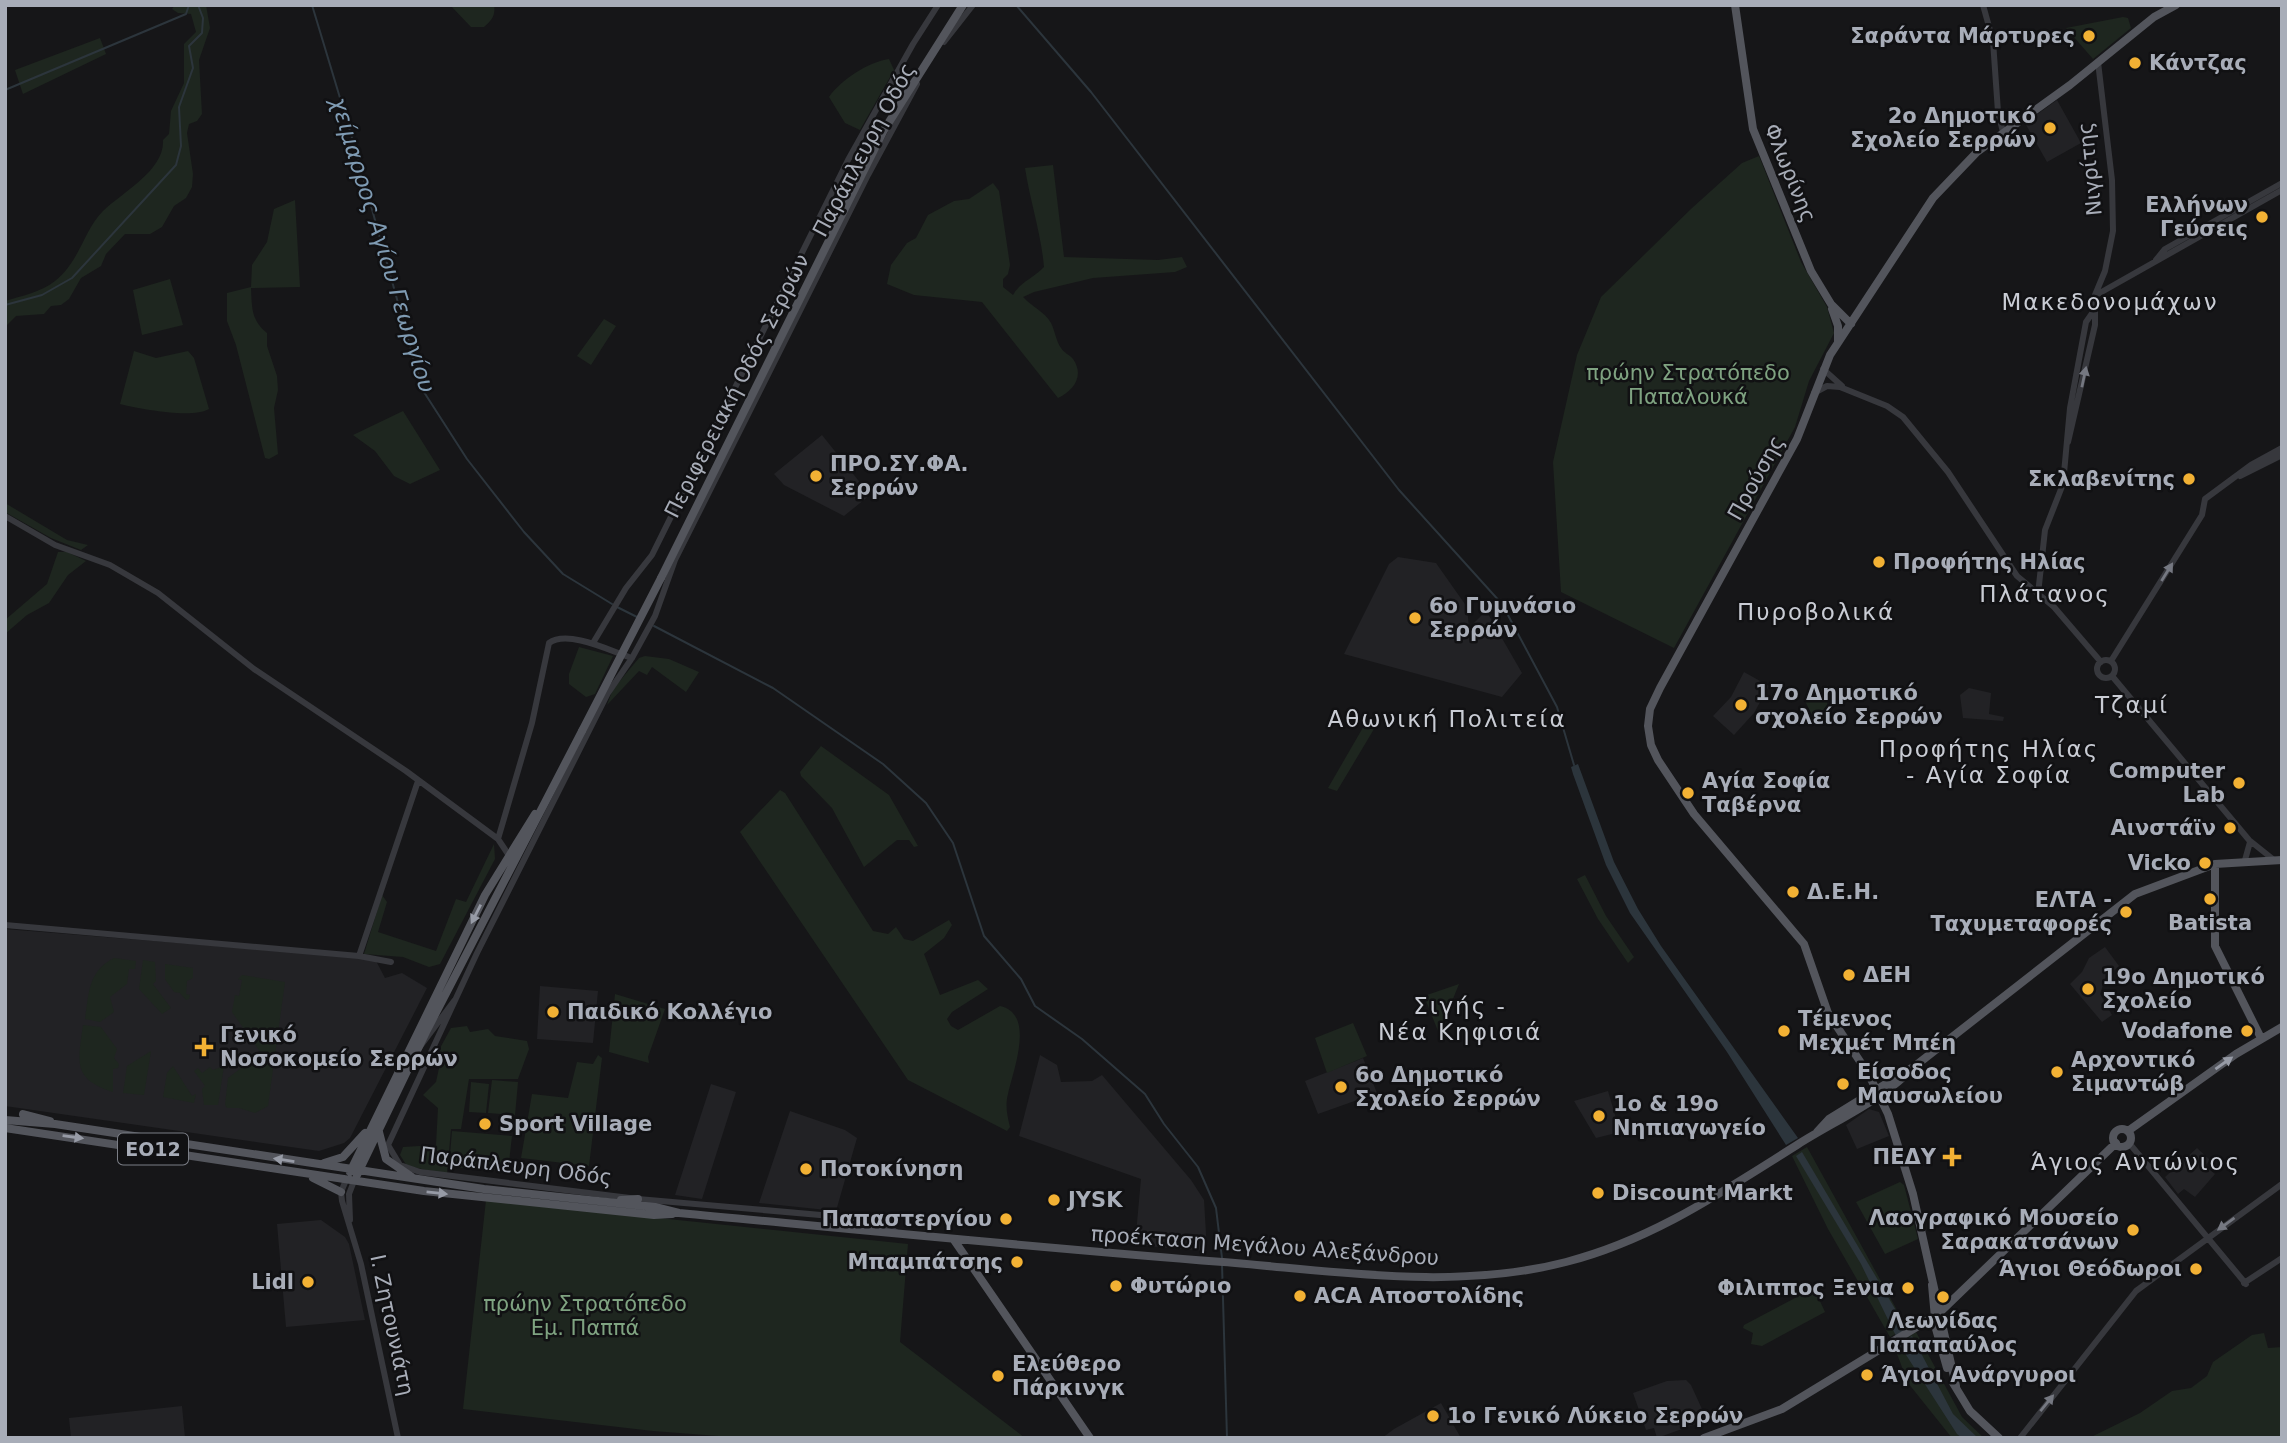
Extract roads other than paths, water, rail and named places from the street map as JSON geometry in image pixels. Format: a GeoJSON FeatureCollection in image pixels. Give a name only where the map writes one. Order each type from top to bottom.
{"type":"FeatureCollection","features":[{"type":"Feature","properties":{"kind":"main road","name":"Περιφερειακή Οδός Σερρών"},"geometry":{"type":"LineString","coordinates":[[350,1180],[379,1130],[582,731],[884,130],[962,5]]}},
{"type":"Feature","properties":{"kind":"main road","name":"Φλωρίνης"},"geometry":{"type":"LineString","coordinates":[[1735,5],[1753,129],[1808,265],[1831,304],[1838,326],[1837,343]]}},
{"type":"Feature","properties":{"kind":"main road","name":"Προύσης"},"geometry":{"type":"LineString","coordinates":[[1876,1093],[1826,1009],[1804,944],[1688,807],[1658,760],[1651,745],[1648,726],[1654,699],[1801,432],[1823,369],[1837,343],[1936,193],[1968,159],[2154,17],[2176,5]]}},
{"type":"Feature","properties":{"kind":"main road","name":"Φλωρίνης"},"geometry":{"type":"LineString","coordinates":[[1831,304],[1851,324]]}},
{"type":"Feature","properties":{"kind":"main road","name":"Περιφερειακή Οδός Σερρών"},"geometry":{"type":"LineString","coordinates":[[355,1171],[376,1119],[439,986],[508,854],[552,788]]}},
{"type":"Feature","properties":{"kind":"main road"},"geometry":{"type":"LineString","coordinates":[[1813,1134],[1822,1125],[1915,1066],[2130,897],[2215,864],[2278,860]]}},
{"type":"Feature","properties":{"kind":"main road"},"geometry":{"type":"LineString","coordinates":[[2215,864],[2215,946],[2261,1038]]}},
{"type":"Feature","properties":{"kind":"main road"},"geometry":{"type":"LineString","coordinates":[[1704,1438],[1782,1409],[1937,1314],[2116,1143],[2116,1132],[2128,1131],[2261,1038],[2282,1027]]}},
{"type":"Feature","properties":{"kind":"main road"},"geometry":{"type":"LineString","coordinates":[[1813,1134],[1865,1105],[1876,1093]]}},
{"type":"Feature","properties":{"kind":"main road"},"geometry":{"type":"LineString","coordinates":[[1876,1093],[1881,1110],[1890,1124]]}},
{"type":"Feature","properties":{"kind":"main road"},"geometry":{"type":"LineString","coordinates":[[1876,1093],[1908,1175],[1933,1282],[1939,1342],[1951,1379],[1971,1413],[1998,1438]]}},
{"type":"Feature","properties":{"kind":"main road"},"geometry":{"type":"LineString","coordinates":[[1865,1105],[1881,1110]]}},
{"type":"Feature","properties":{"kind":"main road"},"geometry":{"type":"LineString","coordinates":[[23,1114],[55,1124]]}},
{"type":"Feature","properties":{"kind":"main road"},"geometry":{"type":"LineString","coordinates":[[305,1163],[330,1163],[343,1157],[376,1119]]}},
{"type":"Feature","properties":{"kind":"main road","name":"ΕΟ12"},"geometry":{"type":"LineString","coordinates":[[5,1120],[55,1124],[355,1171]]}},
{"type":"Feature","properties":{"kind":"main road","name":"ΕΟ12"},"geometry":{"type":"LineString","coordinates":[[5,1128],[350,1180]]}},
{"type":"Feature","properties":{"kind":"main road"},"geometry":{"type":"LineString","coordinates":[[379,1130],[386,1159],[404,1173],[425,1181]]}},
{"type":"Feature","properties":{"kind":"main road"},"geometry":{"type":"LineString","coordinates":[[2116,1143],[2121,1146],[2129,1143],[2131,1136],[2128,1131]]}},
{"type":"Feature","properties":{"kind":"main road","name":"προέκταση Μεγάλου Αλεξάνδρου"},"geometry":{"type":"LineString","coordinates":[[355,1171],[655,1207],[678,1213],[900,1235],[1231,1263],[1434,1277],[1487,1276],[1534,1269],[1595,1254],[1649,1234],[1690,1212],[1813,1134]]}},
{"type":"Feature","properties":{"kind":"main road"},"geometry":{"type":"LineString","coordinates":[[301,1172],[341,1192]]}},
{"type":"Feature","properties":{"kind":"main road","name":"προέκταση Μεγάλου Αλεξάνδρου"},"geometry":{"type":"LineString","coordinates":[[350,1180],[654,1216],[678,1213]]}},
{"type":"Feature","properties":{"kind":"main road"},"geometry":{"type":"LineString","coordinates":[[598,1202],[638,1199]]}},
{"type":"Feature","properties":{"kind":"main road"},"geometry":{"type":"LineString","coordinates":[[954,1240],[1090,1438]]}},
{"type":"Feature","properties":{"kind":"main road"},"geometry":{"type":"LineString","coordinates":[[1937,1314],[1956,1387]]}},
{"type":"Feature","properties":{"kind":"main road"},"geometry":{"type":"LineString","coordinates":[[1918,1326],[1931,1330],[1939,1342]]}},
{"type":"Feature","properties":{"kind":"street","name":"Παράπλευρη Οδός"},"geometry":{"type":"LineString","coordinates":[[593,643],[620,598],[652,555],[853,151],[938,5]]}},
{"type":"Feature","properties":{"kind":"street","name":"Παράπλευρη Οδός"},"geometry":{"type":"LineString","coordinates":[[900,1235],[877,1220],[638,1199],[408,1170],[397,1163],[389,1149],[389,1138],[597,712],[655,616],[675,560],[890,132],[943,43],[972,5]]}},
{"type":"Feature","properties":{"kind":"street"},"geometry":{"type":"LineString","coordinates":[[1983,5],[1993,41],[1998,112],[2004,132]]}},
{"type":"Feature","properties":{"kind":"street","name":"Νιγρίτης"},"geometry":{"type":"LineString","coordinates":[[2038,594],[2045,530],[2061,492],[2068,442],[2095,325],[2093,312],[2110,252],[2113,203],[2098,62]]}},
{"type":"Feature","properties":{"kind":"street"},"geometry":{"type":"LineString","coordinates":[[2156,260],[2163,251],[2282,183]]}},
{"type":"Feature","properties":{"kind":"street"},"geometry":{"type":"LineString","coordinates":[[2097,294],[2282,190]]}},
{"type":"Feature","properties":{"kind":"street"},"geometry":{"type":"LineString","coordinates":[[1823,369],[1847,389]]}},
{"type":"Feature","properties":{"kind":"street"},"geometry":{"type":"LineString","coordinates":[[1814,393],[1827,386],[1847,389],[1891,408],[1912,427],[1948,472],[2012,570],[2058,612],[2101,662]]}},
{"type":"Feature","properties":{"kind":"street"},"geometry":{"type":"LineString","coordinates":[[2111,661],[2202,515],[2205,499],[2282,448]]}},
{"type":"Feature","properties":{"kind":"street"},"geometry":{"type":"LineString","coordinates":[[2238,476],[2282,455]]}},
{"type":"Feature","properties":{"kind":"street"},"geometry":{"type":"LineString","coordinates":[[5,516],[55,545],[110,565],[158,593],[254,669],[498,839],[508,854]]}},
{"type":"Feature","properties":{"kind":"street"},"geometry":{"type":"LineString","coordinates":[[498,839],[532,723],[549,643],[557,639],[593,643],[632,658]]}},
{"type":"Feature","properties":{"kind":"street"},"geometry":{"type":"LineString","coordinates":[[2101,662],[2111,661]]}},
{"type":"Feature","properties":{"kind":"street"},"geometry":{"type":"LineString","coordinates":[[2111,661],[2115,669],[2112,676]]}},
{"type":"Feature","properties":{"kind":"street"},"geometry":{"type":"LineString","coordinates":[[2101,662],[2099,674],[2105,678],[2112,676]]}},
{"type":"Feature","properties":{"kind":"street"},"geometry":{"type":"LineString","coordinates":[[2112,676],[2249,840],[2278,860]]}},
{"type":"Feature","properties":{"kind":"street"},"geometry":{"type":"LineString","coordinates":[[359,956],[418,781]]}},
{"type":"Feature","properties":{"kind":"street"},"geometry":{"type":"LineString","coordinates":[[2245,860],[2250,850],[2249,840]]}},
{"type":"Feature","properties":{"kind":"street"},"geometry":{"type":"LineString","coordinates":[[5,925],[359,956],[391,962]]}},
{"type":"Feature","properties":{"kind":"street"},"geometry":{"type":"LineString","coordinates":[[439,986],[448,990]]}},
{"type":"Feature","properties":{"kind":"street"},"geometry":{"type":"LineString","coordinates":[[418,1049],[457,998]]}},
{"type":"Feature","properties":{"kind":"street"},"geometry":{"type":"LineString","coordinates":[[2129,1143],[2245,1283],[2282,1258]]}},
{"type":"Feature","properties":{"kind":"street"},"geometry":{"type":"LineString","coordinates":[[350,1180],[341,1192],[350,1220]]}},
{"type":"Feature","properties":{"kind":"street"},"geometry":{"type":"LineString","coordinates":[[350,1180],[350,1220]]}},
{"type":"Feature","properties":{"kind":"street"},"geometry":{"type":"LineString","coordinates":[[2020,1438],[2136,1291],[2282,1184]]}},
{"type":"Feature","properties":{"kind":"street","name":"Ι. Ζητουνιάτη"},"geometry":{"type":"LineString","coordinates":[[350,1220],[398,1438]]}},
{"type":"Feature","properties":{"kind":"waterway"},"geometry":{"type":"LineString","coordinates":[[5,90],[186,14],[189,5]]}},
{"type":"Feature","properties":{"kind":"waterway"},"geometry":{"type":"LineString","coordinates":[[5,305],[42,295],[72,278],[176,165],[181,146],[179,107],[193,68],[189,46],[202,33],[203,18],[198,5]]}},
{"type":"Feature","properties":{"kind":"waterway","name":"χείμαρρος Αγίου Γεωργίου"},"geometry":{"type":"LineString","coordinates":[[312,5],[422,389],[467,459],[524,532],[563,574],[612,604]]}},
{"type":"Feature","properties":{"kind":"waterway"},"geometry":{"type":"LineString","coordinates":[[1016,5],[1091,92],[1399,490],[1502,604],[1557,707],[1574,765]]}},
{"type":"Feature","properties":{"kind":"waterway","name":"χείμαρρος Αγίου Γεωργίου"},"geometry":{"type":"LineString","coordinates":[[617,607],[637,617]]}},
{"type":"Feature","properties":{"kind":"waterway","name":"χείμαρρος Αγίου Γεωργίου"},"geometry":{"type":"LineString","coordinates":[[654,626],[773,688],[883,764],[926,803],[953,843],[984,936],[1021,979],[1035,1006],[1082,1039],[1145,1094],[1164,1124],[1198,1167],[1216,1208],[1222,1258]]}},
{"type":"Feature","properties":{"kind":"waterway","name":"χείμαρρος Αγίου Γεωργίου"},"geometry":{"type":"LineString","coordinates":[[1222,1264],[1227,1438]]}},
{"type":"Feature","properties":{"kind":"place","name":"Σαράντα Μάρτυρες"},"geometry":{"type":"Point","coordinates":[2089,36]}},
{"type":"Feature","properties":{"kind":"place","name":"Κάντζας"},"geometry":{"type":"Point","coordinates":[2135,63]}},
{"type":"Feature","properties":{"kind":"place","name":"2ο Δημοτικό Σχολείο Σερρών"},"geometry":{"type":"Point","coordinates":[2050,128]}},
{"type":"Feature","properties":{"kind":"place","name":"Ελλήνων Γεύσεις"},"geometry":{"type":"Point","coordinates":[2262,217]}},
{"type":"Feature","properties":{"kind":"place","name":"ΠΡΟ.ΣΥ.ΦΑ. Σερρών"},"geometry":{"type":"Point","coordinates":[816,476]}},
{"type":"Feature","properties":{"kind":"place","name":"Σκλαβενίτης"},"geometry":{"type":"Point","coordinates":[2189,479]}},
{"type":"Feature","properties":{"kind":"place","name":"Προφήτης Ηλίας"},"geometry":{"type":"Point","coordinates":[1879,562]}},
{"type":"Feature","properties":{"kind":"place","name":"6ο Γυμνάσιο Σερρών"},"geometry":{"type":"Point","coordinates":[1415,618]}},
{"type":"Feature","properties":{"kind":"place","name":"17ο Δημοτικό σχολείο Σερρών"},"geometry":{"type":"Point","coordinates":[1741,705]}},
{"type":"Feature","properties":{"kind":"place","name":"Computer Lab"},"geometry":{"type":"Point","coordinates":[2239,783]}},
{"type":"Feature","properties":{"kind":"place","name":"Αγία Σοφία Ταβέρνα"},"geometry":{"type":"Point","coordinates":[1688,793]}},
{"type":"Feature","properties":{"kind":"place","name":"Αινστάϊν"},"geometry":{"type":"Point","coordinates":[2230,828]}},
{"type":"Feature","properties":{"kind":"place","name":"Vicko"},"geometry":{"type":"Point","coordinates":[2205,863]}},
{"type":"Feature","properties":{"kind":"place","name":"Δ.Ε.Η."},"geometry":{"type":"Point","coordinates":[1793,892]}},
{"type":"Feature","properties":{"kind":"place","name":"Batista"},"geometry":{"type":"Point","coordinates":[2210,899]}},
{"type":"Feature","properties":{"kind":"place","name":"ΕΛΤΑ - Ταχυμεταφορές"},"geometry":{"type":"Point","coordinates":[2126,912]}},
{"type":"Feature","properties":{"kind":"place","name":"ΔΕΗ"},"geometry":{"type":"Point","coordinates":[1849,975]}},
{"type":"Feature","properties":{"kind":"place","name":"19ο Δημοτικό Σχολείο"},"geometry":{"type":"Point","coordinates":[2088,989]}},
{"type":"Feature","properties":{"kind":"place","name":"Παιδικό Κολλέγιο"},"geometry":{"type":"Point","coordinates":[553,1012]}},
{"type":"Feature","properties":{"kind":"place","name":"Τέμενος Μεχμέτ Μπέη"},"geometry":{"type":"Point","coordinates":[1784,1031]}},
{"type":"Feature","properties":{"kind":"place","name":"Vodafone"},"geometry":{"type":"Point","coordinates":[2247,1031]}},
{"type":"Feature","properties":{"kind":"place","name":"Γενικό Νοσοκομείο Σερρών"},"geometry":{"type":"Point","coordinates":[204,1047]}},
{"type":"Feature","properties":{"kind":"place","name":"Αρχοντικό Σιμαντώβ"},"geometry":{"type":"Point","coordinates":[2057,1072]}},
{"type":"Feature","properties":{"kind":"place","name":"Είσοδος Μαυσωλείου"},"geometry":{"type":"Point","coordinates":[1843,1084]}},
{"type":"Feature","properties":{"kind":"place","name":"6ο Δημοτικό Σχολείο Σερρών"},"geometry":{"type":"Point","coordinates":[1341,1087]}},
{"type":"Feature","properties":{"kind":"place","name":"1ο & 19ο Νηπιαγωγείο"},"geometry":{"type":"Point","coordinates":[1599,1116]}},
{"type":"Feature","properties":{"kind":"place","name":"Sport Village"},"geometry":{"type":"Point","coordinates":[485,1124]}},
{"type":"Feature","properties":{"kind":"place","name":"ΠΕΔΥ"},"geometry":{"type":"Point","coordinates":[1952,1157]}},
{"type":"Feature","properties":{"kind":"place","name":"Ποτοκίνηση"},"geometry":{"type":"Point","coordinates":[806,1169]}},
{"type":"Feature","properties":{"kind":"place","name":"Discount Markt"},"geometry":{"type":"Point","coordinates":[1598,1193]}},
{"type":"Feature","properties":{"kind":"place","name":"JYSK"},"geometry":{"type":"Point","coordinates":[1054,1200]}},
{"type":"Feature","properties":{"kind":"place","name":"Παπαστεργίου"},"geometry":{"type":"Point","coordinates":[1006,1219]}},
{"type":"Feature","properties":{"kind":"place","name":"Λαογραφικό Μουσείο Σαρακατσάνων"},"geometry":{"type":"Point","coordinates":[2133,1230]}},
{"type":"Feature","properties":{"kind":"place","name":"Μπαμπάτσης"},"geometry":{"type":"Point","coordinates":[1017,1262]}},
{"type":"Feature","properties":{"kind":"place","name":"Άγιοι Θεόδωροι"},"geometry":{"type":"Point","coordinates":[2196,1269]}},
{"type":"Feature","properties":{"kind":"place","name":"Lidl"},"geometry":{"type":"Point","coordinates":[308,1282]}},
{"type":"Feature","properties":{"kind":"place","name":"Φυτώριο"},"geometry":{"type":"Point","coordinates":[1116,1286]}},
{"type":"Feature","properties":{"kind":"place","name":"Φιλιππος Ξενια"},"geometry":{"type":"Point","coordinates":[1908,1288]}},
{"type":"Feature","properties":{"kind":"place","name":"ACA Αποστολίδης"},"geometry":{"type":"Point","coordinates":[1300,1296]}},
{"type":"Feature","properties":{"kind":"place","name":"Λεωνίδας Παπαπαύλος"},"geometry":{"type":"Point","coordinates":[1943,1297]}},
{"type":"Feature","properties":{"kind":"place","name":"Άγιοι Ανάργυροι"},"geometry":{"type":"Point","coordinates":[1867,1375]}},
{"type":"Feature","properties":{"kind":"place","name":"Ελεύθερο Πάρκινγκ"},"geometry":{"type":"Point","coordinates":[998,1376]}},
{"type":"Feature","properties":{"kind":"place","name":"1ο Γενικό Λύκειο Σερρών"},"geometry":{"type":"Point","coordinates":[1433,1416]}},
{"type":"Feature","properties":{"kind":"district","name":"Μακεδονομάχων"},"geometry":{"type":"Point","coordinates":[2110,302]}},
{"type":"Feature","properties":{"kind":"district","name":"Πλάτανος"},"geometry":{"type":"Point","coordinates":[2045,594]}},
{"type":"Feature","properties":{"kind":"district","name":"Πυροβολικά"},"geometry":{"type":"Point","coordinates":[1816,612]}},
{"type":"Feature","properties":{"kind":"district","name":"Τζαμί"},"geometry":{"type":"Point","coordinates":[2132,705]}},
{"type":"Feature","properties":{"kind":"district","name":"Αθωνική Πολιτεία"},"geometry":{"type":"Point","coordinates":[1447,719]}},
{"type":"Feature","properties":{"kind":"district","name":"Προφήτης Ηλίας - Αγία Σοφία"},"geometry":{"type":"Point","coordinates":[1989,762]}},
{"type":"Feature","properties":{"kind":"district","name":"Σιγής - Νέα Κηφισιά"},"geometry":{"type":"Point","coordinates":[1460,1019]}},
{"type":"Feature","properties":{"kind":"district","name":"Άγιος Αντώνιος"},"geometry":{"type":"Point","coordinates":[2136,1162]}},
{"type":"Feature","properties":{"kind":"park label","name":"πρώην Στρατόπεδο Παπαλουκά"},"geometry":{"type":"Point","coordinates":[1688,385]}},
{"type":"Feature","properties":{"kind":"park label","name":"πρώην Στρατόπεδο Εμ. Παππά"},"geometry":{"type":"Point","coordinates":[585,1316]}}]}
